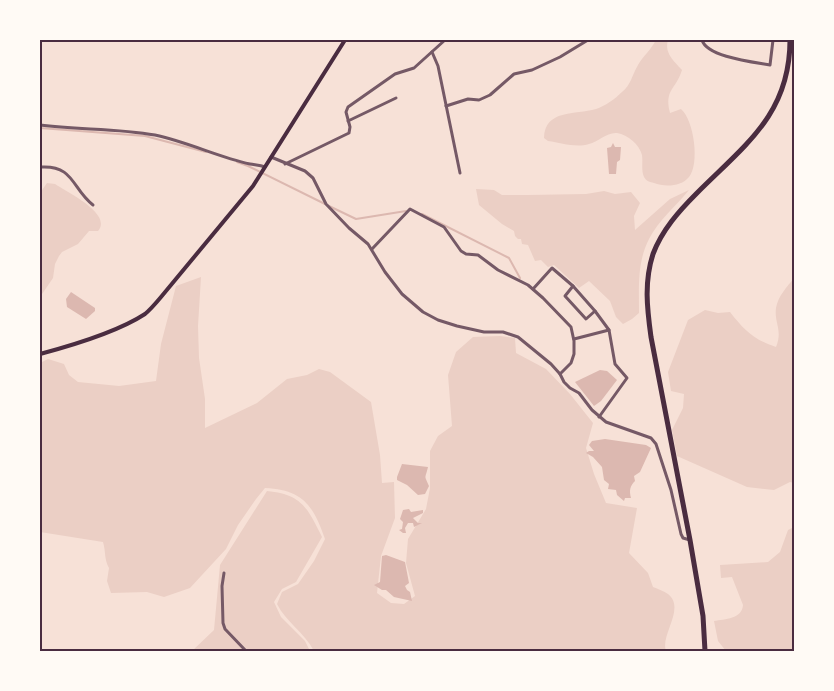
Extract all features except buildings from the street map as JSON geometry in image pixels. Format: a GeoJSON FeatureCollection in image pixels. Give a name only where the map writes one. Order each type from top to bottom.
{"type":"FeatureCollection","features":[{"type":"Feature","properties":{"kind":"highway"},"geometry":{"type":"LineString","coordinates":[[705,651],[702,616],[690,540],[648,313],[646,286],[649,268],[660,238],[671,221],[684,205],[749,142],[768,118],[784,86],[788,70],[790,40]]}},
{"type":"Feature","properties":{"kind":"main road"},"geometry":{"type":"LineString","coordinates":[[40,354],[128,324],[146,313],[202,245],[239,204],[345,40]]}},
{"type":"Feature","properties":{"kind":"street"},"geometry":{"type":"LineString","coordinates":[[285,164],[349,133],[350,127],[346,112],[348,107],[395,74],[414,68],[445,40]]}},
{"type":"Feature","properties":{"kind":"street"},"geometry":{"type":"LineString","coordinates":[[446,106],[468,99],[479,100],[490,94],[514,74],[539,67],[588,40]]}},
{"type":"Feature","properties":{"kind":"street"},"geometry":{"type":"LineString","coordinates":[[702,40],[707,48],[728,58],[770,66],[773,40]]}},
{"type":"Feature","properties":{"kind":"street"},"geometry":{"type":"LineString","coordinates":[[432,52],[438,66],[460,172]]}},
{"type":"Feature","properties":{"kind":"street"},"geometry":{"type":"LineString","coordinates":[[348,121],[396,98]]}},
{"type":"Feature","properties":{"kind":"street"},"geometry":{"type":"LineString","coordinates":[[40,125],[133,132],[157,136],[250,164],[265,166]]}},
{"type":"Feature","properties":{"kind":"street"},"geometry":{"type":"LineString","coordinates":[[271,157],[314,178],[326,204],[372,249],[385,272],[402,294],[423,312],[438,320],[457,326],[484,332],[510,333],[551,364],[564,382],[579,393],[599,417],[606,422],[651,438],[656,444],[671,490],[681,534],[683,538],[690,540]]}},
{"type":"Feature","properties":{"kind":"street"},"geometry":{"type":"LineString","coordinates":[[40,164],[41,167],[50,166],[62,170],[71,177],[79,191],[93,205]]}},
{"type":"Feature","properties":{"kind":"street"},"geometry":{"type":"LineString","coordinates":[[372,249],[410,209],[444,227],[461,251],[466,254],[478,255],[498,270],[533,289],[571,326],[574,339],[574,354],[571,363],[560,374]]}},
{"type":"Feature","properties":{"kind":"street"},"geometry":{"type":"LineString","coordinates":[[533,289],[552,268],[573,286],[596,311],[609,330],[615,364],[627,378],[599,417]]}},
{"type":"Feature","properties":{"kind":"street"},"geometry":{"type":"LineString","coordinates":[[573,286],[564,296],[586,319],[596,311]]}},
{"type":"Feature","properties":{"kind":"street"},"geometry":{"type":"LineString","coordinates":[[574,339],[609,330]]}},
{"type":"Feature","properties":{"kind":"street"},"geometry":{"type":"LineString","coordinates":[[224,573],[222,623],[225,629],[246,651]]}},
{"type":"Feature","properties":{"kind":"shaded area"},"geometry":{"type":"Polygon","coordinates":[[[656,40],[668,40],[667,49],[673,60],[682,70],[668,99],[670,113],[681,109],[686,115],[692,132],[695,153],[694,162],[692,171],[686,180],[682,183],[667,185],[647,180],[643,175],[641,151],[632,141],[621,134],[613,133],[592,143],[579,146],[548,141],[544,138],[546,129],[555,118],[596,109],[619,95],[627,86],[640,62],[656,40]]]}},
{"type":"Feature","properties":{"kind":"shaded area"},"geometry":{"type":"Polygon","coordinates":[[[613,143],[615,147],[621,147],[620,160],[617,162],[616,174],[609,174],[607,148],[611,147],[613,143]]]}},
{"type":"Feature","properties":{"kind":"shaded area"},"geometry":{"type":"Polygon","coordinates":[[[47,183],[55,184],[87,204],[99,218],[101,224],[98,231],[89,231],[78,244],[62,252],[55,264],[53,278],[40,297],[40,193],[47,183]]]}},
{"type":"Feature","properties":{"kind":"shaded area"},"geometry":{"type":"Polygon","coordinates":[[[476,189],[494,190],[502,195],[586,194],[604,191],[615,194],[631,192],[640,203],[634,216],[635,230],[670,199],[689,190],[662,220],[649,239],[642,257],[639,313],[623,324],[616,317],[610,301],[589,281],[579,288],[554,265],[548,267],[541,260],[535,261],[528,245],[522,244],[521,239],[515,236],[514,231],[502,224],[479,205],[476,189]]]}},
{"type":"Feature","properties":{"kind":"shaded area"},"geometry":{"type":"Polygon","coordinates":[[[201,277],[198,326],[199,358],[205,399],[205,428],[257,403],[287,379],[307,375],[319,369],[330,372],[371,402],[380,455],[382,483],[394,482],[395,518],[381,556],[377,593],[391,603],[404,604],[415,596],[406,563],[408,539],[426,509],[430,488],[430,451],[438,436],[452,426],[448,375],[456,352],[473,337],[500,336],[515,338],[516,353],[546,369],[570,394],[593,423],[586,448],[606,503],[637,508],[629,553],[648,573],[653,587],[668,594],[673,600],[674,614],[666,637],[666,651],[314,651],[277,604],[282,592],[298,584],[314,561],[325,539],[311,508],[298,496],[278,489],[265,488],[238,525],[226,549],[190,588],[164,597],[147,592],[111,593],[107,581],[109,568],[106,562],[103,542],[40,532],[40,363],[48,359],[64,364],[69,375],[78,382],[119,386],[156,381],[161,344],[176,286],[201,277]]]}},
{"type":"Feature","properties":{"kind":"shaded area"},"geometry":{"type":"Polygon","coordinates":[[[794,278],[794,483],[790,482],[774,490],[747,487],[677,456],[672,430],[683,408],[684,394],[671,391],[668,372],[688,320],[705,310],[718,313],[730,312],[750,334],[776,347],[779,336],[776,313],[777,304],[783,292],[794,278]]]}},
{"type":"Feature","properties":{"kind":"shaded area"},"geometry":{"type":"Polygon","coordinates":[[[71,292],[95,308],[95,311],[86,319],[67,307],[66,299],[71,292]]]}},
{"type":"Feature","properties":{"kind":"shaded area"},"geometry":{"type":"Polygon","coordinates":[[[600,370],[607,371],[617,380],[601,401],[594,406],[575,382],[600,370]]]}},
{"type":"Feature","properties":{"kind":"shaded area"},"geometry":{"type":"Polygon","coordinates":[[[605,439],[646,445],[651,448],[640,472],[634,476],[635,481],[630,490],[631,498],[625,498],[624,501],[617,495],[616,490],[608,489],[609,484],[604,480],[602,467],[593,457],[586,453],[594,451],[589,445],[592,441],[605,439]]]}},
{"type":"Feature","properties":{"kind":"shaded area"},"geometry":{"type":"Polygon","coordinates":[[[402,464],[428,467],[426,477],[429,486],[425,494],[418,495],[407,485],[397,480],[402,464]]]}},
{"type":"Feature","properties":{"kind":"shaded area"},"geometry":{"type":"Polygon","coordinates":[[[267,491],[296,499],[308,511],[322,537],[296,582],[282,589],[274,602],[281,617],[305,641],[310,651],[192,651],[214,630],[220,565],[267,491]]]}},
{"type":"Feature","properties":{"kind":"shaded area"},"geometry":{"type":"Polygon","coordinates":[[[409,509],[411,512],[423,510],[423,513],[413,518],[418,523],[422,523],[414,527],[413,523],[408,523],[405,528],[406,533],[403,533],[399,530],[402,529],[403,522],[400,519],[403,510],[409,509]]]}},
{"type":"Feature","properties":{"kind":"shaded area"},"geometry":{"type":"Polygon","coordinates":[[[794,527],[794,651],[726,651],[718,641],[714,621],[736,616],[742,610],[743,605],[732,577],[721,578],[720,565],[768,562],[780,552],[788,530],[794,527]]]}},
{"type":"Feature","properties":{"kind":"shaded area"},"geometry":{"type":"Polygon","coordinates":[[[386,555],[405,562],[409,583],[405,586],[410,592],[412,601],[394,597],[386,590],[382,590],[374,585],[380,582],[382,556],[386,555]]]}},
{"type":"Feature","properties":{"kind":"waterway"},"geometry":{"type":"LineString","coordinates":[[40,128],[145,136],[206,152]]}},
{"type":"Feature","properties":{"kind":"waterway"},"geometry":{"type":"LineString","coordinates":[[237,162],[325,204]]}},
{"type":"Feature","properties":{"kind":"waterway"},"geometry":{"type":"LineString","coordinates":[[329,206],[356,219],[406,211]]}},
{"type":"Feature","properties":{"kind":"waterway"},"geometry":{"type":"LineString","coordinates":[[422,214],[509,258],[520,278]]}}]}
